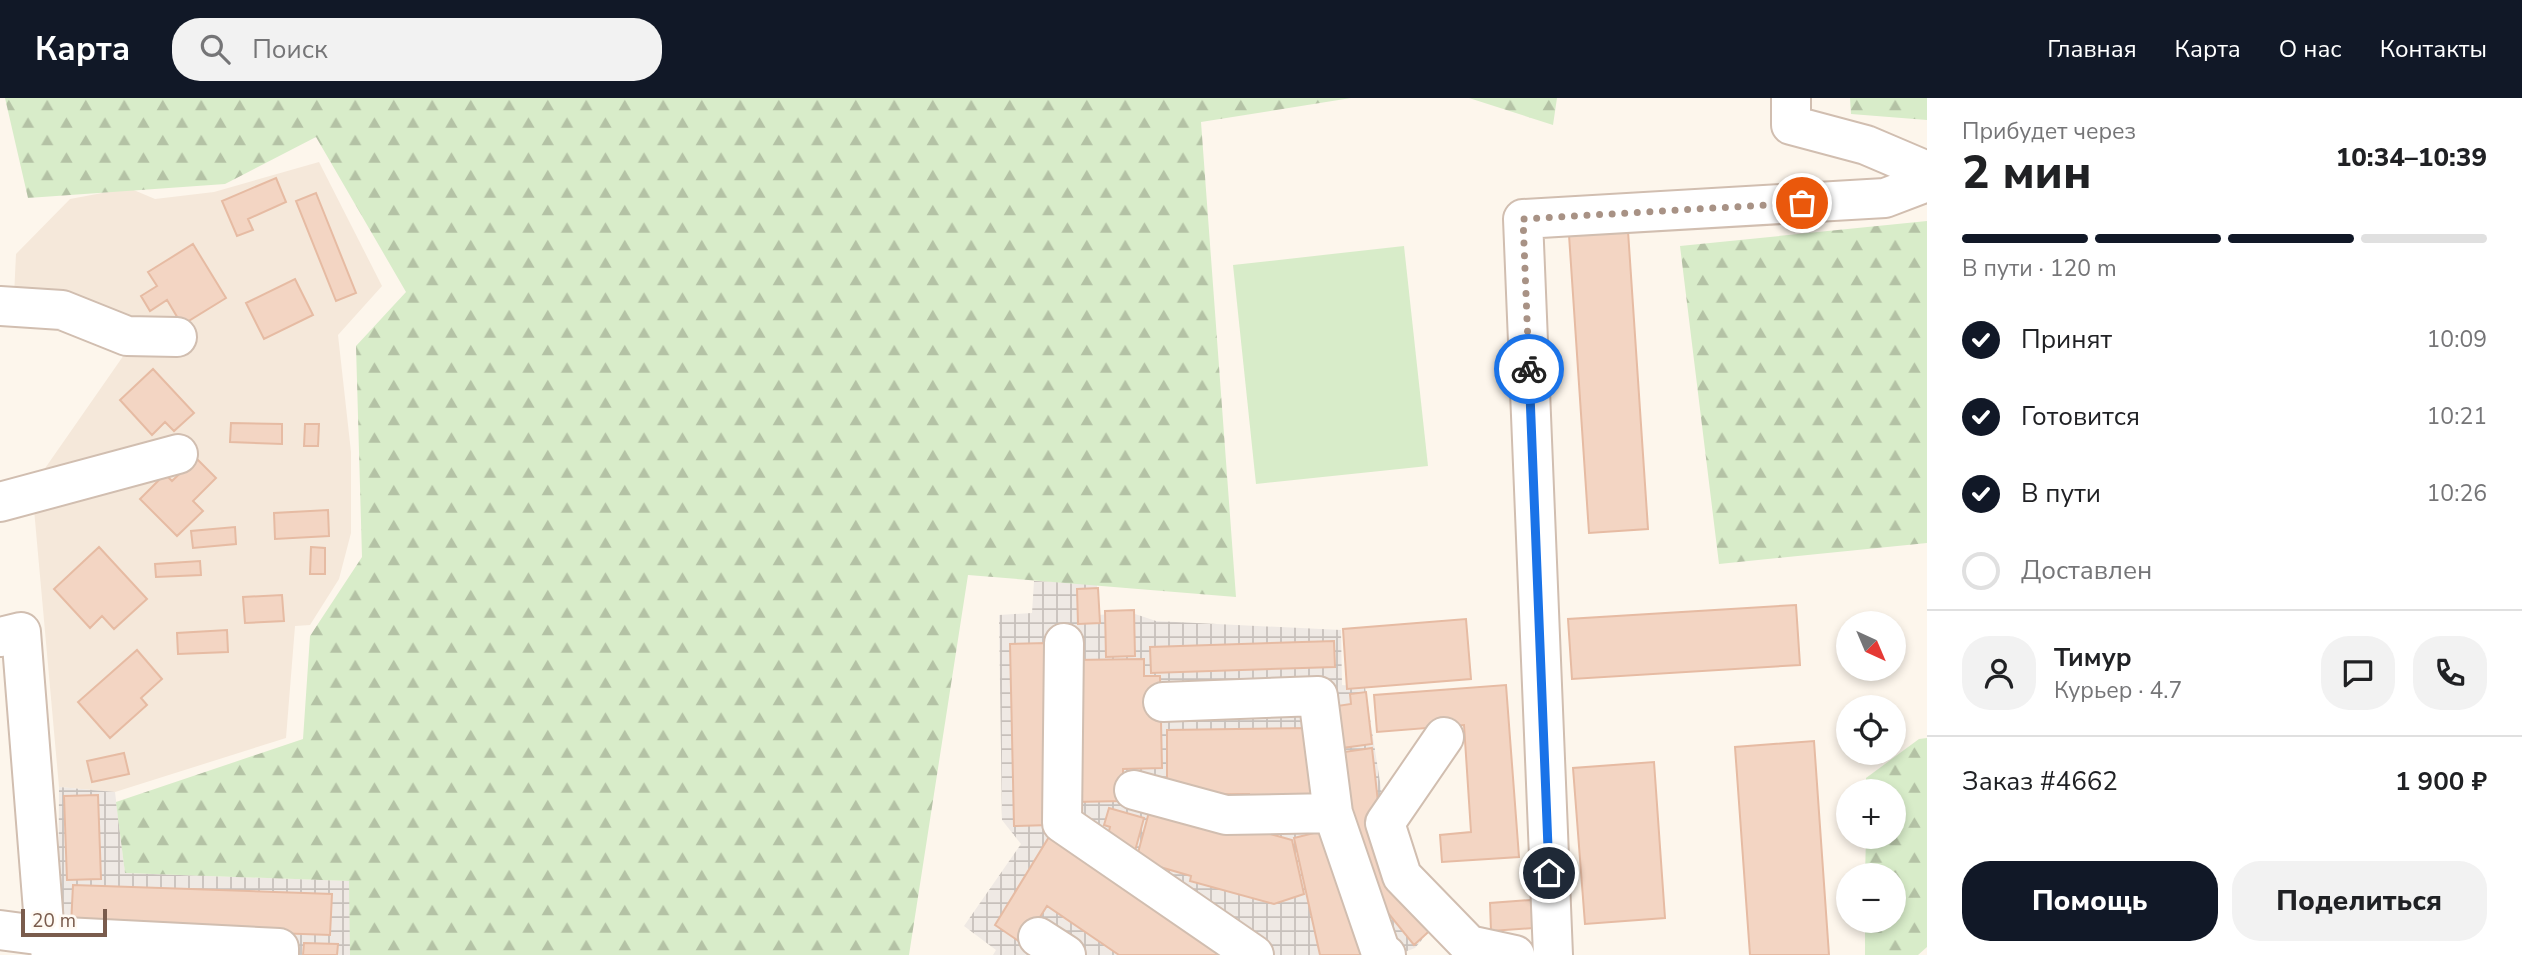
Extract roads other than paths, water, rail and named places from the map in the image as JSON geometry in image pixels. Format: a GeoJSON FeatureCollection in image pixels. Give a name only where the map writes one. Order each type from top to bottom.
{"type":"FeatureCollection","features":[{"type":"Feature","properties":{"kind":"lane"},"geometry":{"type":"LineString","coordinates":[[1791,98],[1791,125],[1866,145],[1927,171]]}},
{"type":"Feature","properties":{"kind":"lane"},"geometry":{"type":"LineString","coordinates":[[1553,955],[1523,219],[1885,198],[1927,181]]}},
{"type":"Feature","properties":{"kind":"lane"},"geometry":{"type":"LineString","coordinates":[[0,306],[62,310],[127,336],[177,337]]}},
{"type":"Feature","properties":{"kind":"lane"},"geometry":{"type":"LineString","coordinates":[[0,502],[178,454]]}},
{"type":"Feature","properties":{"kind":"lane"},"geometry":{"type":"LineString","coordinates":[[0,637],[21,632],[48,946]]}},
{"type":"Feature","properties":{"kind":"lane"},"geometry":{"type":"LineString","coordinates":[[1064,643],[1062,823],[1254,955]]}},
{"type":"Feature","properties":{"kind":"lane"},"geometry":{"type":"LineString","coordinates":[[1163,702],[1318,696],[1333,813],[1381,953],[1386,955]]}},
{"type":"Feature","properties":{"kind":"lane"},"geometry":{"type":"LineString","coordinates":[[1444,737],[1385,823],[1402,876],[1469,945],[1516,955]]}},
{"type":"Feature","properties":{"kind":"lane"},"geometry":{"type":"LineString","coordinates":[[1134,790],[1226,815],[1333,813]]}},
{"type":"Feature","properties":{"kind":"lane"},"geometry":{"type":"LineString","coordinates":[[0,930],[48,946],[279,948],[279,955]]}}]}
